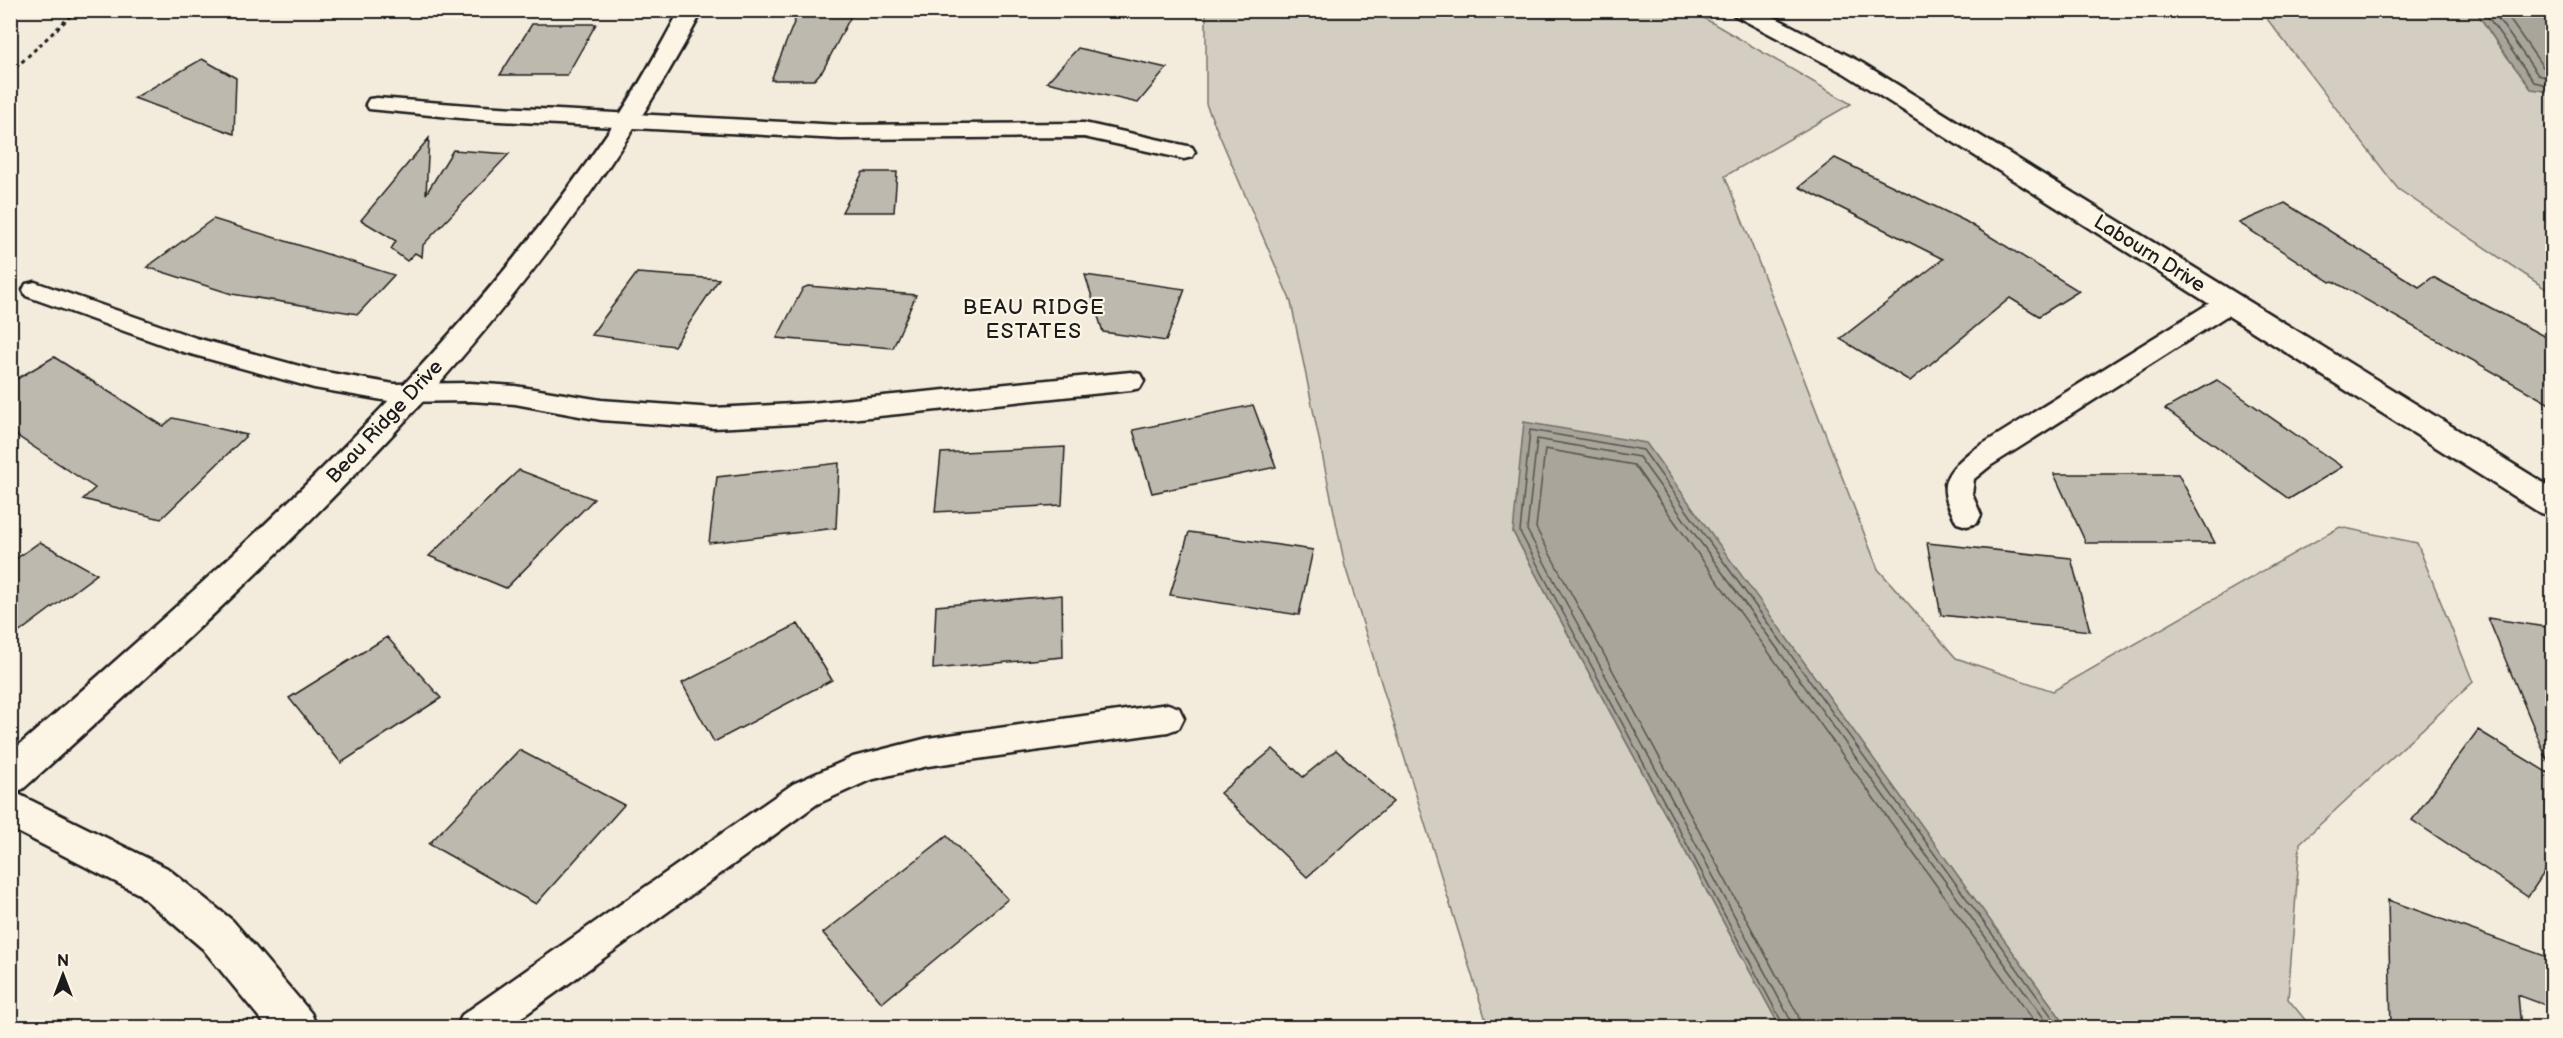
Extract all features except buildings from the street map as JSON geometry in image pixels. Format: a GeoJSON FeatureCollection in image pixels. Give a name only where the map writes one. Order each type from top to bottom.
{"type":"FeatureCollection","features":[{"type":"Feature","properties":{"kind":"street","name":"Beau Ridge Drive"},"geometry":{"type":"LineString","coordinates":[[10,777],[147,656],[307,502],[412,393],[483,314],[558,224],[631,120],[667,61],[692,10]]}},
{"type":"Feature","properties":{"kind":"street","name":"Labourn Drive"},"geometry":{"type":"LineString","coordinates":[[1742,10],[1853,68],[2553,504]]}},
{"type":"Feature","properties":{"kind":"street"},"geometry":{"type":"LineString","coordinates":[[10,808],[153,881],[218,935],[296,1028]]}},
{"type":"Feature","properties":{"kind":"lane"},"geometry":{"type":"LineString","coordinates":[[377,104],[481,113],[840,132],[1084,130],[1184,152]]}},
{"type":"Feature","properties":{"kind":"lane"},"geometry":{"type":"LineString","coordinates":[[36,290],[189,345],[314,379],[394,393],[470,392],[515,395],[601,410],[714,417],[811,413],[1131,381]]}},
{"type":"Feature","properties":{"kind":"lane"},"geometry":{"type":"LineString","coordinates":[[1967,515],[1958,494],[1961,475],[1980,459],[2229,302]]}},
{"type":"Feature","properties":{"kind":"lane"},"geometry":{"type":"LineString","coordinates":[[475,1028],[805,794],[835,780],[865,767],[928,752],[1168,718]]}},
{"type":"Feature","properties":{"kind":"path"},"geometry":{"type":"LineString","coordinates":[[10,73],[77,10]]}},
{"type":"Feature","properties":{"kind":"shaded area"},"geometry":{"type":"Polygon","coordinates":[[[1206,11],[1679,11],[1704,18],[1851,104],[1725,176],[1878,569],[1956,658],[2053,691],[2340,527],[2417,543],[2473,682],[2300,843],[2288,999],[2311,1027],[2067,1027],[1646,444],[1513,532],[1780,1027],[1488,1027],[1345,566],[1291,302],[1206,104],[1206,11]]]}},
{"type":"Feature","properties":{"kind":"shaded area"},"geometry":{"type":"Polygon","coordinates":[[[2261,11],[2476,11],[2531,88],[2552,92],[2552,293],[2398,189],[2261,11]]]}},
{"type":"Feature","properties":{"kind":"water"},"geometry":{"type":"Polygon","coordinates":[[[2476,11],[2552,11],[2552,92],[2531,89],[2476,11]]]}},
{"type":"Feature","properties":{"kind":"water"},"geometry":{"type":"Polygon","coordinates":[[[1524,422],[1646,443],[2067,1027],[1780,1027],[1513,532],[1524,422]]]}},
{"type":"Feature","properties":{"kind":"district","name":"BEAU RIDGE ESTATES"},"geometry":{"type":"Point","coordinates":[1034,319]}}]}
